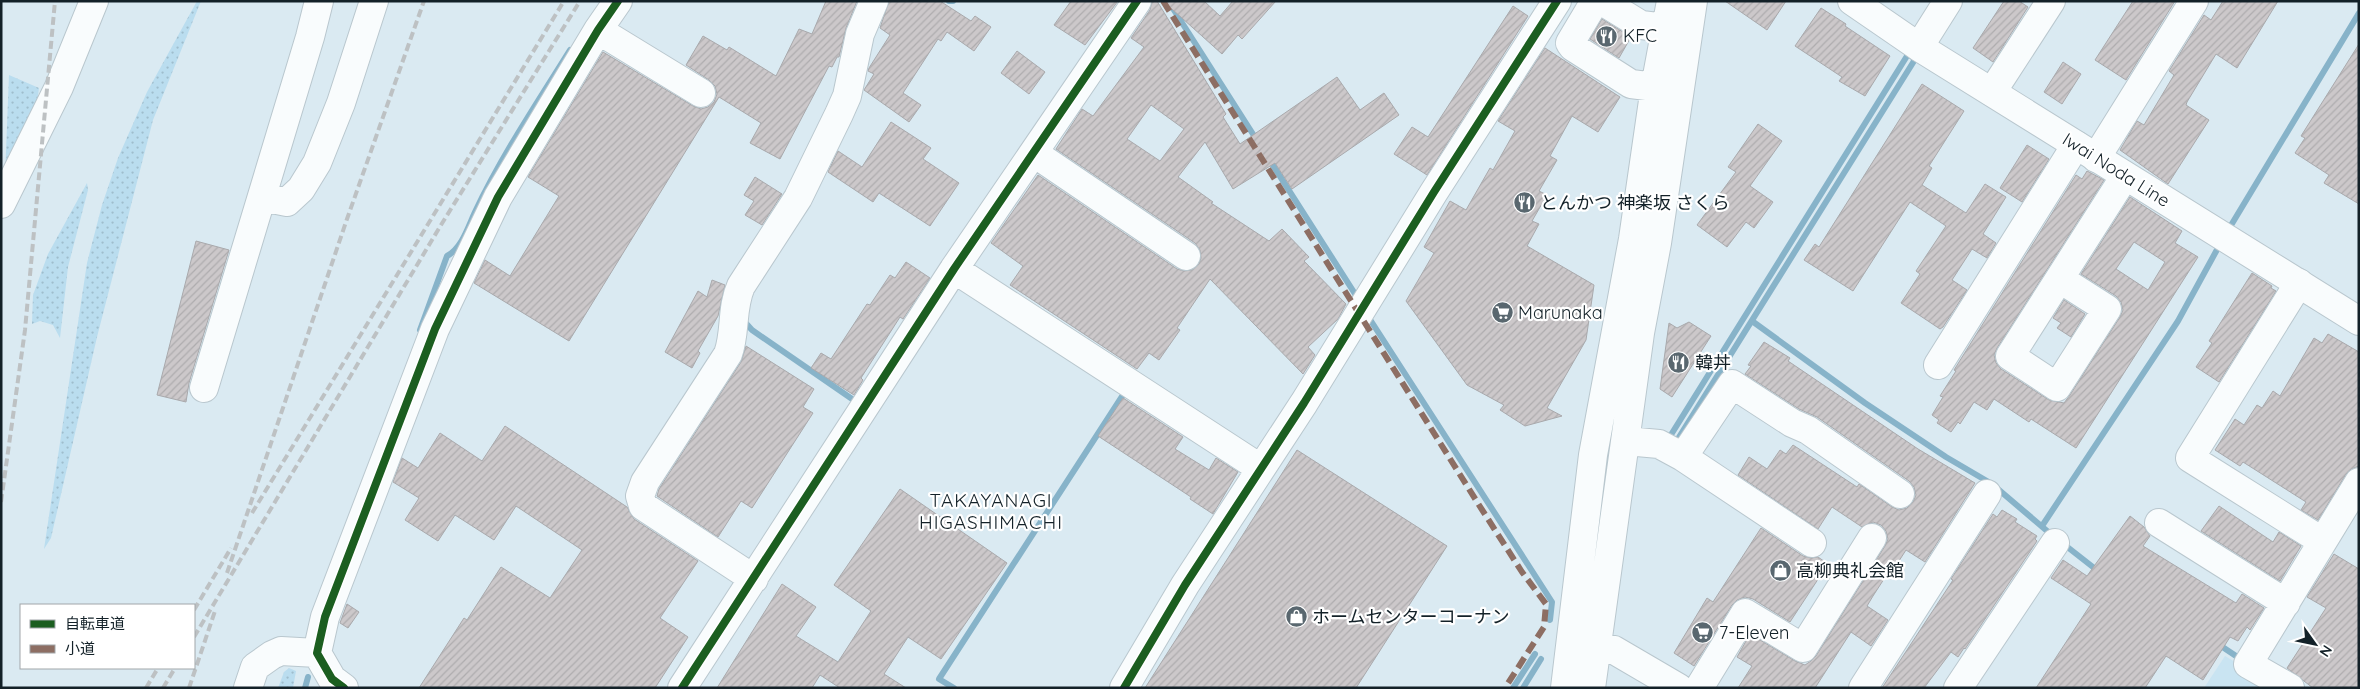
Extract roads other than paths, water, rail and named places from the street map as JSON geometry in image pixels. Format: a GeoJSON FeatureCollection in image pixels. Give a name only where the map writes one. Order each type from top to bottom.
{"type":"FeatureCollection","features":[{"type":"Feature","properties":{"kind":"street"},"geometry":{"type":"LineString","coordinates":[[1,204],[59,87],[94,1]]}},
{"type":"Feature","properties":{"kind":"street"},"geometry":{"type":"LineString","coordinates":[[204,388],[267,199],[319,1]]}},
{"type":"Feature","properties":{"kind":"street"},"geometry":{"type":"LineString","coordinates":[[267,199],[287,202],[301,189],[317,163],[341,103],[374,1]]}},
{"type":"Feature","properties":{"kind":"street"},"geometry":{"type":"LineString","coordinates":[[344,688],[332,680],[317,653],[325,617],[435,329],[498,197],[598,30],[618,1]]}},
{"type":"Feature","properties":{"kind":"street"},"geometry":{"type":"LineString","coordinates":[[754,579],[643,506],[640,496],[645,482],[728,354],[734,340],[735,300],[741,286],[798,198],[839,114],[846,96],[860,34],[874,1]]}},
{"type":"Feature","properties":{"kind":"street"},"geometry":{"type":"LineString","coordinates":[[682,688],[954,270],[1137,1]]}},
{"type":"Feature","properties":{"kind":"street"},"geometry":{"type":"LineString","coordinates":[[1124,688],[1185,585],[1557,1]]}},
{"type":"Feature","properties":{"kind":"street"},"geometry":{"type":"LineString","coordinates":[[1595,1],[1570,43],[1573,47],[1631,84],[1655,87]]}},
{"type":"Feature","properties":{"kind":"street"},"geometry":{"type":"LineString","coordinates":[[1602,1],[1641,25],[1666,28]]}},
{"type":"Feature","properties":{"kind":"street"},"geometry":{"type":"LineString","coordinates":[[1565,688],[1584,646],[1626,441],[1640,333],[1655,87],[1671,1]]}},
{"type":"Feature","properties":{"kind":"street"},"geometry":{"type":"LineString","coordinates":[[1591,688],[1584,646],[1593,455],[1645,241],[1693,1]]}},
{"type":"Feature","properties":{"kind":"street","name":"Iwai Noda Line"},"geometry":{"type":"LineString","coordinates":[[1852,1],[1919,47],[2359,321]]}},
{"type":"Feature","properties":{"kind":"street"},"geometry":{"type":"LineString","coordinates":[[1919,47],[1948,1]]}},
{"type":"Feature","properties":{"kind":"street"},"geometry":{"type":"LineString","coordinates":[[1992,92],[2051,1]]}},
{"type":"Feature","properties":{"kind":"street"},"geometry":{"type":"LineString","coordinates":[[1938,365],[2086,151],[2194,1]]}},
{"type":"Feature","properties":{"kind":"street"},"geometry":{"type":"LineString","coordinates":[[598,30],[701,93]]}},
{"type":"Feature","properties":{"kind":"street"},"geometry":{"type":"LineString","coordinates":[[1034,153],[1186,256]]}},
{"type":"Feature","properties":{"kind":"street"},"geometry":{"type":"LineString","coordinates":[[2060,279],[2125,176]]}},
{"type":"Feature","properties":{"kind":"street"},"geometry":{"type":"LineString","coordinates":[[954,270],[1260,468]]}},
{"type":"Feature","properties":{"kind":"street"},"geometry":{"type":"LineString","coordinates":[[2299,284],[2190,458],[2322,541]]}},
{"type":"Feature","properties":{"kind":"street"},"geometry":{"type":"LineString","coordinates":[[1593,455],[1607,457],[1620,386],[1640,333]]}},
{"type":"Feature","properties":{"kind":"street"},"geometry":{"type":"LineString","coordinates":[[1683,457],[1732,384],[1792,423],[1808,430],[1900,494]]}},
{"type":"Feature","properties":{"kind":"street"},"geometry":{"type":"LineString","coordinates":[[1626,441],[1659,444],[1683,457],[1812,543]]}},
{"type":"Feature","properties":{"kind":"street"},"geometry":{"type":"LineString","coordinates":[[2290,688],[2248,664],[2359,482]]}},
{"type":"Feature","properties":{"kind":"street"},"geometry":{"type":"LineString","coordinates":[[1863,688],[1987,494]]}},
{"type":"Feature","properties":{"kind":"street"},"geometry":{"type":"LineString","coordinates":[[2159,522],[2286,603]]}},
{"type":"Feature","properties":{"kind":"street"},"geometry":{"type":"LineString","coordinates":[[1699,688],[1745,613],[1803,648],[1872,538]]}},
{"type":"Feature","properties":{"kind":"street"},"geometry":{"type":"LineString","coordinates":[[1958,688],[2055,543]]}},
{"type":"Feature","properties":{"kind":"street"},"geometry":{"type":"LineString","coordinates":[[1584,646],[1614,650],[1678,688]]}},
{"type":"Feature","properties":{"kind":"street"},"geometry":{"type":"LineString","coordinates":[[248,688],[255,667],[272,655],[281,651],[317,653]]}},
{"type":"Feature","properties":{"kind":"waterway"},"geometry":{"type":"LineString","coordinates":[[1172,7],[1258,142]]}},
{"type":"Feature","properties":{"kind":"waterway"},"geometry":{"type":"LineString","coordinates":[[2230,227],[2359,13]]}},
{"type":"Feature","properties":{"kind":"waterway"},"geometry":{"type":"LineString","coordinates":[[420,330],[447,256],[461,243],[485,191],[520,130],[570,50]]}},
{"type":"Feature","properties":{"kind":"waterway"},"geometry":{"type":"LineString","coordinates":[[1669,438],[1907,56],[1913,55],[1914,61],[1676,442]]}},
{"type":"Feature","properties":{"kind":"waterway"},"geometry":{"type":"LineString","coordinates":[[1269,159],[1357,297]]}},
{"type":"Feature","properties":{"kind":"waterway"},"geometry":{"type":"LineString","coordinates":[[2042,526],[2178,321],[2219,246]]}},
{"type":"Feature","properties":{"kind":"waterway"},"geometry":{"type":"LineString","coordinates":[[743,320],[752,330],[855,401]]}},
{"type":"Feature","properties":{"kind":"waterway"},"geometry":{"type":"LineString","coordinates":[[1371,321],[1552,602],[1550,620]]}},
{"type":"Feature","properties":{"kind":"waterway"},"geometry":{"type":"LineString","coordinates":[[1752,321],[1865,403],[1946,457],[1992,484],[2053,536]]}},
{"type":"Feature","properties":{"kind":"waterway"},"geometry":{"type":"LineString","coordinates":[[954,688],[939,679],[1123,395]]}},
{"type":"Feature","properties":{"kind":"waterway"},"geometry":{"type":"LineString","coordinates":[[2061,542],[2098,571]]}},
{"type":"Feature","properties":{"kind":"waterway"},"geometry":{"type":"LineString","coordinates":[[2218,644],[2242,660]]}},
{"type":"Feature","properties":{"kind":"waterway"},"geometry":{"type":"LineString","coordinates":[[1513,688],[1535,654]]}},
{"type":"Feature","properties":{"kind":"waterway"},"geometry":{"type":"LineString","coordinates":[[1523,688],[1541,659]]}},
{"type":"Feature","properties":{"kind":"waterway"},"geometry":{"type":"LineString","coordinates":[[305,688],[308,677]]}},
{"type":"Feature","properties":{"kind":"railway"},"geometry":{"type":"LineString","coordinates":[[1,502],[25,330],[55,1]]}},
{"type":"Feature","properties":{"kind":"railway"},"geometry":{"type":"LineString","coordinates":[[227,573],[347,219],[424,1]]}},
{"type":"Feature","properties":{"kind":"railway"},"geometry":{"type":"LineString","coordinates":[[252,513],[564,1]]}},
{"type":"Feature","properties":{"kind":"railway"},"geometry":{"type":"LineString","coordinates":[[195,635],[441,225],[580,1]]}},
{"type":"Feature","properties":{"kind":"railway"},"geometry":{"type":"LineString","coordinates":[[195,608],[231,548]]}},
{"type":"Feature","properties":{"kind":"railway"},"geometry":{"type":"LineString","coordinates":[[189,688],[215,611]]}},
{"type":"Feature","properties":{"kind":"railway"},"geometry":{"type":"LineString","coordinates":[[146,688],[157,669]]}},
{"type":"Feature","properties":{"kind":"railway"},"geometry":{"type":"LineString","coordinates":[[163,688],[174,669]]}},
{"type":"Feature","properties":{"kind":"place","name":"KFC"},"geometry":{"type":"Point","coordinates":[1607,36]}},
{"type":"Feature","properties":{"kind":"place","name":"とんかつ 神楽坂 さくら"},"geometry":{"type":"Point","coordinates":[1524,203]}},
{"type":"Feature","properties":{"kind":"place","name":"Marunaka"},"geometry":{"type":"Point","coordinates":[1502,313]}},
{"type":"Feature","properties":{"kind":"place","name":"韓丼"},"geometry":{"type":"Point","coordinates":[1679,363]}},
{"type":"Feature","properties":{"kind":"place","name":"高柳典礼会館"},"geometry":{"type":"Point","coordinates":[1780,571]}},
{"type":"Feature","properties":{"kind":"place","name":"ホームセンターコーナン"},"geometry":{"type":"Point","coordinates":[1296,617]}},
{"type":"Feature","properties":{"kind":"place","name":"7-Eleven"},"geometry":{"type":"Point","coordinates":[1703,633]}},
{"type":"Feature","properties":{"kind":"district","name":"TAKAYANAGI HIGASHIMACHI"},"geometry":{"type":"Point","coordinates":[991,511]}}]}
